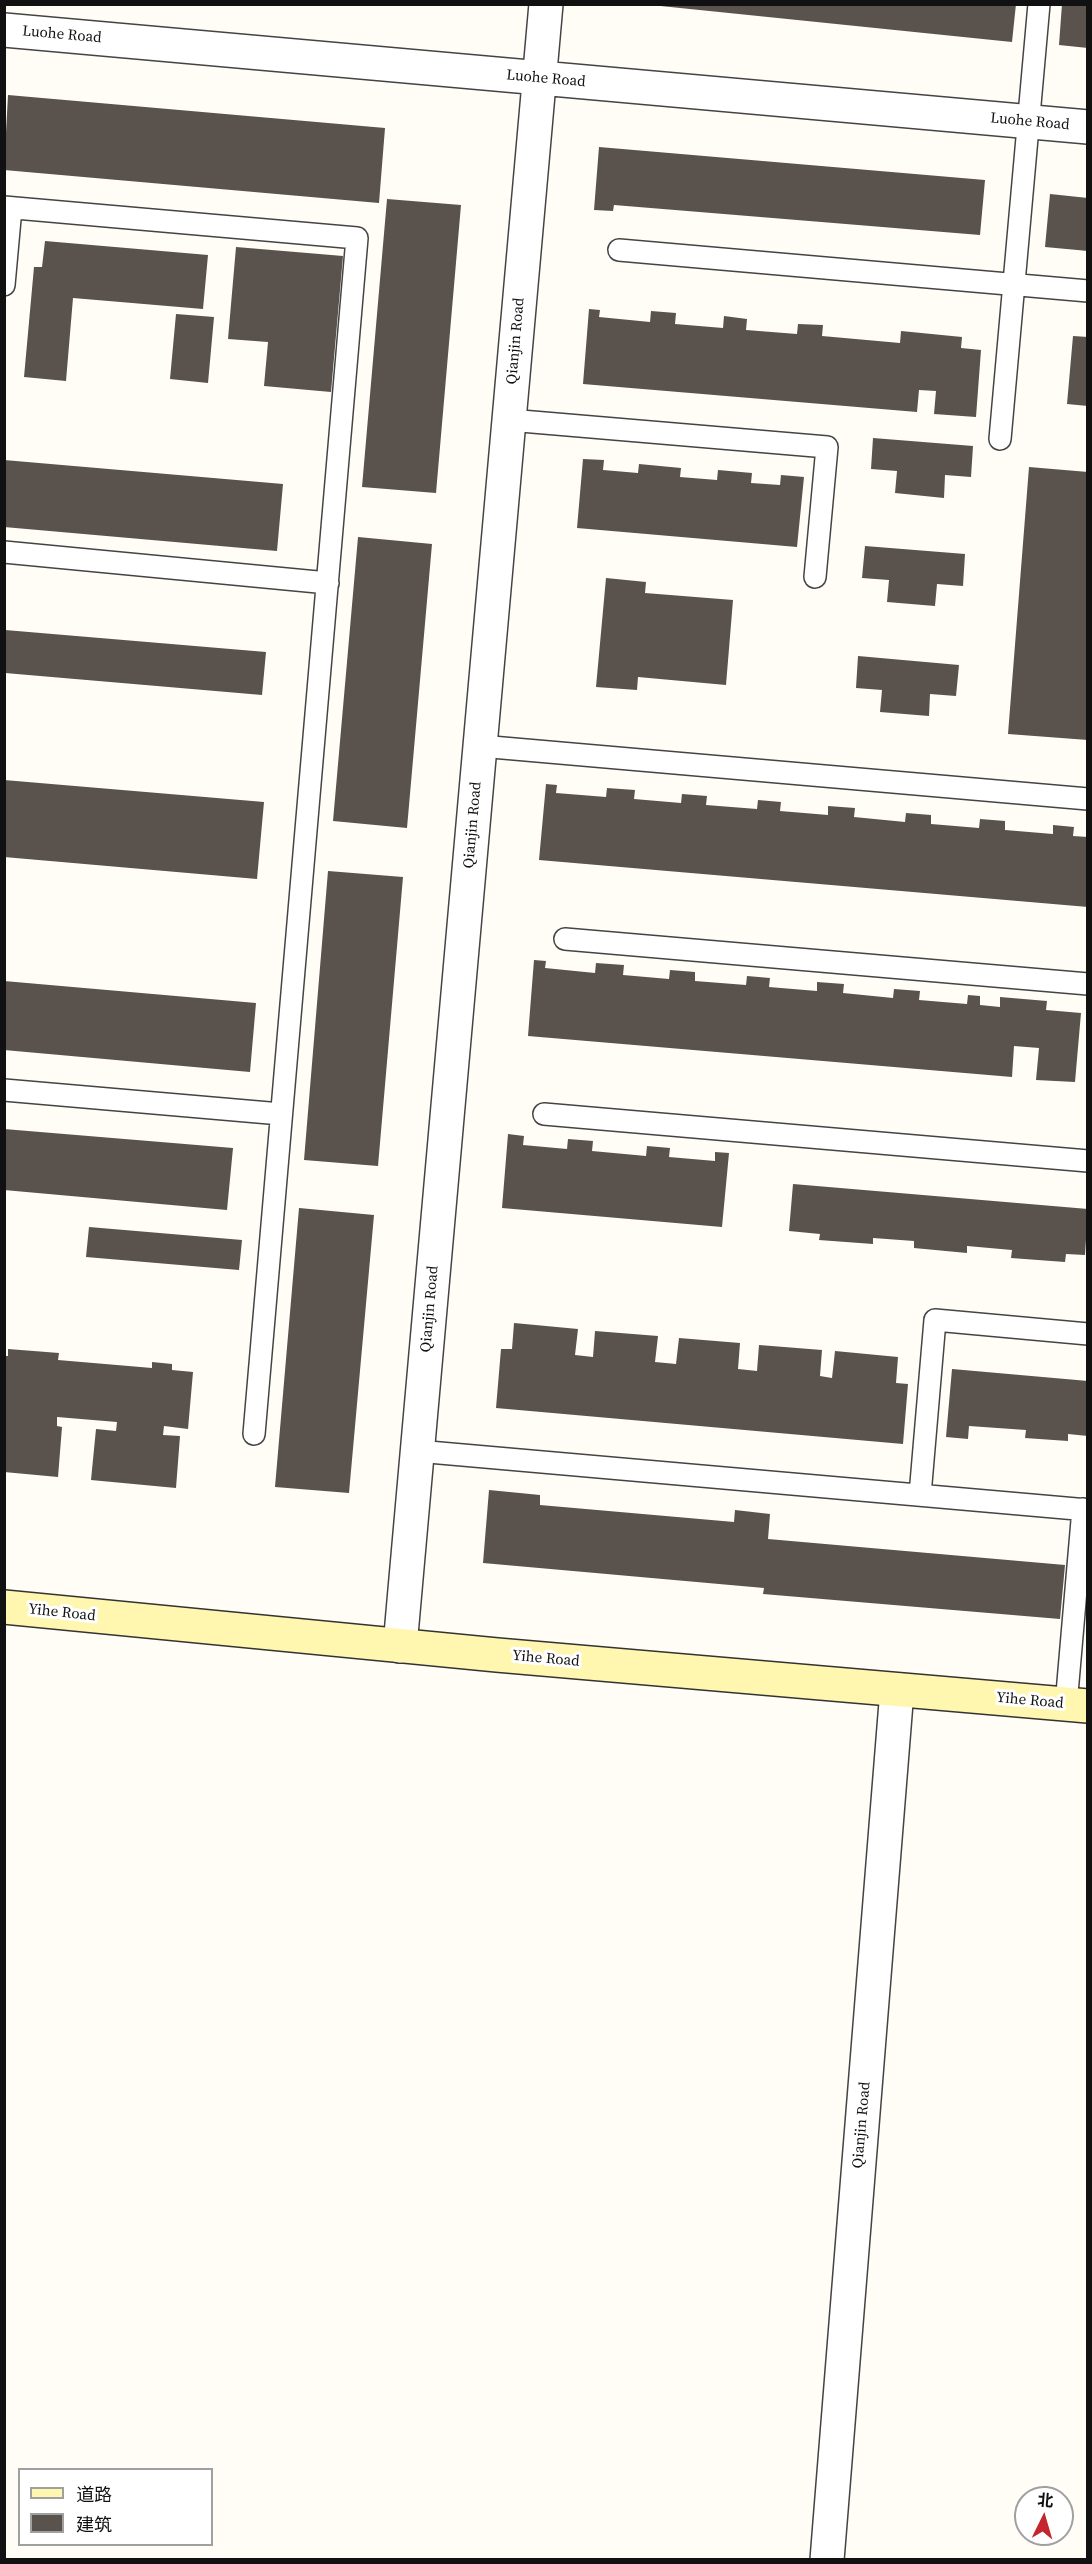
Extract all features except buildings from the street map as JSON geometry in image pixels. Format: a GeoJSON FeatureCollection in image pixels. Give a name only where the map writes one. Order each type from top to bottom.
{"type":"FeatureCollection","features":[{"type":"Feature","properties":{"kind":"street","name":"Qianjin Road"},"geometry":{"type":"LineString","coordinates":[[400,1646],[546,4]]}},
{"type":"Feature","properties":{"kind":"street","name":"Luohe Road"},"geometry":{"type":"LineString","coordinates":[[4,30],[1088,127]]}},
{"type":"Feature","properties":{"kind":"street","name":"Yihe Road"},"geometry":{"type":"LineString","coordinates":[[4,1607],[400,1646],[1077,1706]]}},
{"type":"Feature","properties":{"kind":"street","name":"Qianjin Road"},"geometry":{"type":"LineString","coordinates":[[827,2559],[897,1690]]}},
{"type":"Feature","properties":{"kind":"lane"},"geometry":{"type":"LineString","coordinates":[[1000,439],[1039,4]]}},
{"type":"Feature","properties":{"kind":"lane"},"geometry":{"type":"LineString","coordinates":[[4,285],[8,207],[357,238],[254,1434]]}},
{"type":"Feature","properties":{"kind":"lane"},"geometry":{"type":"LineString","coordinates":[[619,250],[1088,291]]}},
{"type":"Feature","properties":{"kind":"lane"},"geometry":{"type":"LineString","coordinates":[[509,420],[827,447],[815,577]]}},
{"type":"Feature","properties":{"kind":"lane"},"geometry":{"type":"LineString","coordinates":[[4,552],[328,583]]}},
{"type":"Feature","properties":{"kind":"lane"},"geometry":{"type":"LineString","coordinates":[[480,746],[1088,799]]}},
{"type":"Feature","properties":{"kind":"lane"},"geometry":{"type":"LineString","coordinates":[[565,939],[1088,984]]}},
{"type":"Feature","properties":{"kind":"lane"},"geometry":{"type":"LineString","coordinates":[[4,1090],[281,1114]]}},
{"type":"Feature","properties":{"kind":"lane"},"geometry":{"type":"LineString","coordinates":[[543,1114],[1088,1161]]}},
{"type":"Feature","properties":{"kind":"lane"},"geometry":{"type":"LineString","coordinates":[[920,1495],[935,1320],[1088,1334]]}},
{"type":"Feature","properties":{"kind":"lane"},"geometry":{"type":"LineString","coordinates":[[417,1451],[1085,1510],[1077,1706]]}}]}
